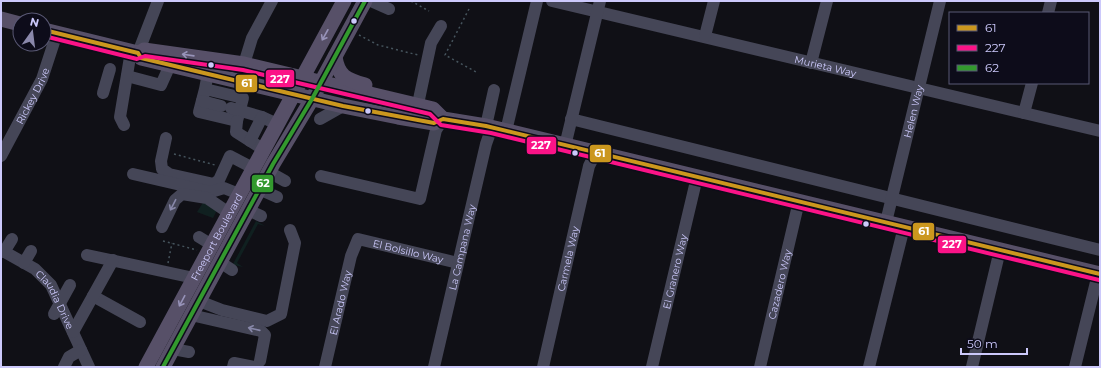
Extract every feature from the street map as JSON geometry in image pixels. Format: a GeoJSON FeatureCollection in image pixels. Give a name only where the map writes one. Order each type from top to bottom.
{"type":"FeatureCollection","features":[{"type":"Feature","properties":{"kind":"main road","name":"Freeport Boulevard"},"geometry":{"type":"LineString","coordinates":[[146,367],[344,1]]}},
{"type":"Feature","properties":{"kind":"main road","name":"Freeport Boulevard"},"geometry":{"type":"LineString","coordinates":[[163,367],[199,301],[226,266],[254,213],[260,189],[365,1]]}},
{"type":"Feature","properties":{"kind":"main road"},"geometry":{"type":"LineString","coordinates":[[1,19],[12,22]]}},
{"type":"Feature","properties":{"kind":"main road"},"geometry":{"type":"LineString","coordinates":[[52,32],[134,52],[144,50],[244,64],[303,77],[436,109],[443,119]]}},
{"type":"Feature","properties":{"kind":"main road"},"geometry":{"type":"LineString","coordinates":[[134,52],[141,58],[397,119],[419,123],[434,123],[443,119],[495,128],[1099,274]]}},
{"type":"Feature","properties":{"kind":"main road"},"geometry":{"type":"LineString","coordinates":[[335,57],[337,69],[343,76],[353,82],[398,93],[418,104]]}},
{"type":"Feature","properties":{"kind":"street"},"geometry":{"type":"LineString","coordinates":[[124,125],[120,117],[127,78],[134,52],[158,1]]}},
{"type":"Feature","properties":{"kind":"street"},"geometry":{"type":"LineString","coordinates":[[244,64],[252,38],[272,1]]}},
{"type":"Feature","properties":{"kind":"street"},"geometry":{"type":"LineString","coordinates":[[371,1],[389,9]]}},
{"type":"Feature","properties":{"kind":"street"},"geometry":{"type":"LineString","coordinates":[[495,128],[537,1]]}},
{"type":"Feature","properties":{"kind":"street","name":"Murieta Way"},"geometry":{"type":"LineString","coordinates":[[552,1],[599,6],[704,36],[811,63],[1100,131]]}},
{"type":"Feature","properties":{"kind":"street"},"geometry":{"type":"LineString","coordinates":[[704,36],[714,1]]}},
{"type":"Feature","properties":{"kind":"street"},"geometry":{"type":"LineString","coordinates":[[811,63],[827,1]]}},
{"type":"Feature","properties":{"kind":"street","name":"Helen Way"},"geometry":{"type":"LineString","coordinates":[[886,222],[940,1]]}},
{"type":"Feature","properties":{"kind":"street"},"geometry":{"type":"LineString","coordinates":[[1048,12],[1051,1]]}},
{"type":"Feature","properties":{"kind":"street"},"geometry":{"type":"LineString","coordinates":[[565,146],[599,6]]}},
{"type":"Feature","properties":{"kind":"street"},"geometry":{"type":"LineString","coordinates":[[418,104],[427,57],[431,43],[440,26]]}},
{"type":"Feature","properties":{"kind":"street","name":"Rickey Drive"},"geometry":{"type":"LineString","coordinates":[[1,154],[42,79],[47,52]]}},
{"type":"Feature","properties":{"kind":"street"},"geometry":{"type":"LineString","coordinates":[[103,93],[109,73],[161,85],[170,65]]}},
{"type":"Feature","properties":{"kind":"street"},"geometry":{"type":"LineString","coordinates":[[205,89],[243,98],[232,111],[199,112],[208,73]]}},
{"type":"Feature","properties":{"kind":"street"},"geometry":{"type":"LineString","coordinates":[[1024,113],[1032,84]]}},
{"type":"Feature","properties":{"kind":"street"},"geometry":{"type":"LineString","coordinates":[[494,90],[495,128]]}},
{"type":"Feature","properties":{"kind":"street"},"geometry":{"type":"LineString","coordinates":[[202,101],[232,111],[262,117],[277,124]]}},
{"type":"Feature","properties":{"kind":"street"},"geometry":{"type":"LineString","coordinates":[[320,119],[343,106]]}},
{"type":"Feature","properties":{"kind":"street"},"geometry":{"type":"LineString","coordinates":[[232,111],[236,132],[263,150]]}},
{"type":"Feature","properties":{"kind":"street"},"geometry":{"type":"LineString","coordinates":[[250,141],[262,117]]}},
{"type":"Feature","properties":{"kind":"street"},"geometry":{"type":"LineString","coordinates":[[321,176],[420,199],[436,130],[443,119]]}},
{"type":"Feature","properties":{"kind":"street"},"geometry":{"type":"LineString","coordinates":[[571,120],[1100,250]]}},
{"type":"Feature","properties":{"kind":"street","name":"La Campana Way"},"geometry":{"type":"LineString","coordinates":[[434,367],[486,142],[495,128]]}},
{"type":"Feature","properties":{"kind":"street"},"geometry":{"type":"LineString","coordinates":[[166,138],[161,161],[162,169],[169,174],[214,184],[219,180],[230,156],[253,168]]}},
{"type":"Feature","properties":{"kind":"street","name":"Carmela Way"},"geometry":{"type":"LineString","coordinates":[[543,367],[589,166],[596,152]]}},
{"type":"Feature","properties":{"kind":"street"},"geometry":{"type":"LineString","coordinates":[[269,172],[285,181]]}},
{"type":"Feature","properties":{"kind":"street"},"geometry":{"type":"LineString","coordinates":[[133,174],[211,192],[224,188],[240,194]]}},
{"type":"Feature","properties":{"kind":"street","name":"El Granero Way"},"geometry":{"type":"LineString","coordinates":[[652,367],[697,177]]}},
{"type":"Feature","properties":{"kind":"street"},"geometry":{"type":"LineString","coordinates":[[260,189],[277,197]]}},
{"type":"Feature","properties":{"kind":"street"},"geometry":{"type":"LineString","coordinates":[[162,227],[175,200],[182,194],[207,198],[229,213]]}},
{"type":"Feature","properties":{"kind":"street","name":"Cazadero Way"},"geometry":{"type":"LineString","coordinates":[[760,367],[799,202]]}},
{"type":"Feature","properties":{"kind":"street"},"geometry":{"type":"LineString","coordinates":[[869,367],[904,227]]}},
{"type":"Feature","properties":{"kind":"street"},"geometry":{"type":"LineString","coordinates":[[199,301],[222,310],[267,321],[281,314],[295,243],[290,230]]}},
{"type":"Feature","properties":{"kind":"street"},"geometry":{"type":"LineString","coordinates":[[199,237],[212,245]]}},
{"type":"Feature","properties":{"kind":"street"},"geometry":{"type":"LineString","coordinates":[[3,251],[12,239]]}},
{"type":"Feature","properties":{"kind":"street","name":"El Bolsillo Way"},"geometry":{"type":"LineString","coordinates":[[358,239],[458,263]]}},
{"type":"Feature","properties":{"kind":"street","name":"El Arado Way"},"geometry":{"type":"LineString","coordinates":[[325,367],[351,256],[358,239]]}},
{"type":"Feature","properties":{"kind":"street"},"geometry":{"type":"LineString","coordinates":[[972,367],[1000,250]]}},
{"type":"Feature","properties":{"kind":"street","name":"Claudia Drive"},"geometry":{"type":"LineString","coordinates":[[3,251],[24,263],[47,270],[51,285],[73,332],[88,358]]}},
{"type":"Feature","properties":{"kind":"street"},"geometry":{"type":"LineString","coordinates":[[24,263],[31,251]]}},
{"type":"Feature","properties":{"kind":"street"},"geometry":{"type":"LineString","coordinates":[[87,255],[194,278]]}},
{"type":"Feature","properties":{"kind":"street"},"geometry":{"type":"LineString","coordinates":[[73,332],[113,260]]}},
{"type":"Feature","properties":{"kind":"street"},"geometry":{"type":"LineString","coordinates":[[1075,367],[1099,274]]}},
{"type":"Feature","properties":{"kind":"street"},"geometry":{"type":"LineString","coordinates":[[54,314],[70,285]]}},
{"type":"Feature","properties":{"kind":"street"},"geometry":{"type":"LineString","coordinates":[[92,297],[139,323]]}},
{"type":"Feature","properties":{"kind":"street"},"geometry":{"type":"LineString","coordinates":[[191,315],[261,331],[265,336],[247,363]]}},
{"type":"Feature","properties":{"kind":"street"},"geometry":{"type":"LineString","coordinates":[[173,349],[189,352]]}},
{"type":"Feature","properties":{"kind":"street"},"geometry":{"type":"LineString","coordinates":[[64,367],[69,357],[88,358]]}},
{"type":"Feature","properties":{"kind":"path"},"geometry":{"type":"LineString","coordinates":[[411,1],[429,11]]}},
{"type":"Feature","properties":{"kind":"path"},"geometry":{"type":"LineString","coordinates":[[469,9],[445,55],[478,73]]}},
{"type":"Feature","properties":{"kind":"path"},"geometry":{"type":"LineString","coordinates":[[356,33],[378,45],[427,57]]}},
{"type":"Feature","properties":{"kind":"path"},"geometry":{"type":"LineString","coordinates":[[170,153],[217,165],[224,169]]}},
{"type":"Feature","properties":{"kind":"path"},"geometry":{"type":"LineString","coordinates":[[163,241],[197,250]]}},
{"type":"Feature","properties":{"kind":"path"},"geometry":{"type":"LineString","coordinates":[[167,266],[172,243]]}},
{"type":"Feature","properties":{"kind":"shaded area"},"geometry":{"type":"Polygon","coordinates":[[[204,201],[217,210],[213,218],[197,212],[204,201]]]}},
{"type":"Feature","properties":{"kind":"shaded area"},"geometry":{"type":"Polygon","coordinates":[[[256,221],[265,226],[258,224],[237,263],[243,267],[234,265],[233,264],[256,221]]]}},
{"type":"Feature","properties":{"kind":"transit line","name":"62"},"geometry":{"type":"LineString","coordinates":[[163,367],[273,164],[312,99],[365,1]]}},
{"type":"Feature","properties":{"kind":"transit line","name":"61"},"geometry":{"type":"LineString","coordinates":[[52,32],[138,53],[141,58],[343,106],[434,123],[443,119],[486,126],[1100,274]]}},
{"type":"Feature","properties":{"kind":"transit line","name":"227"},"geometry":{"type":"LineString","coordinates":[[52,38],[137,59],[145,56],[243,70],[430,114],[441,125],[491,133],[1099,280]]}}]}
